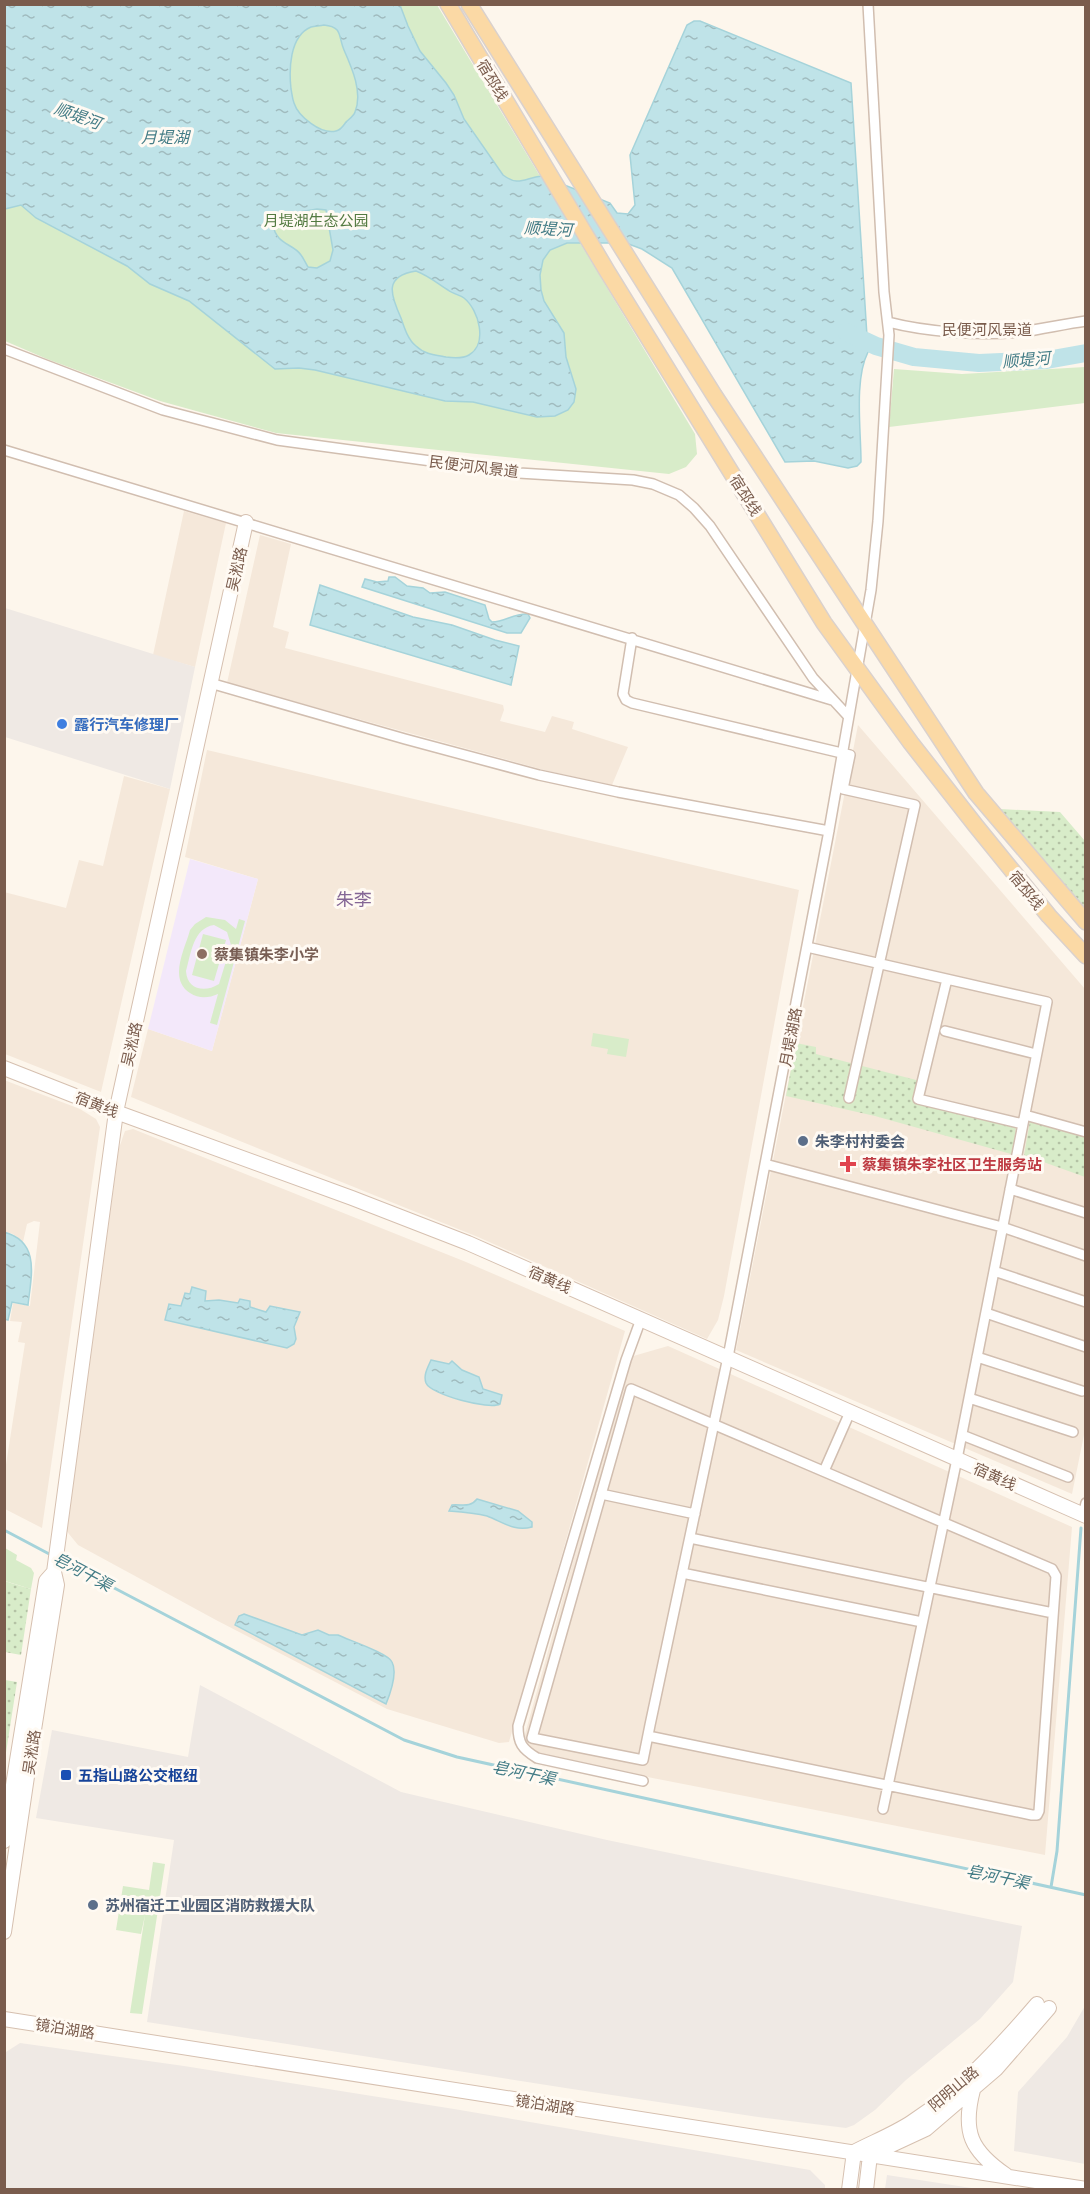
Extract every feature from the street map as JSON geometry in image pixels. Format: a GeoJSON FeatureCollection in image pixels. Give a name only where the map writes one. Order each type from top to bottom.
{"type":"FeatureCollection","features":[{"type":"Feature","properties":{"kind":"main road","name":"宿邳线"},"geometry":{"type":"LineString","coordinates":[[448,4],[592,246],[824,623],[911,743],[976,826],[1049,916],[1086,956]]}},
{"type":"Feature","properties":{"kind":"main road","name":"宿邳线"},"geometry":{"type":"LineString","coordinates":[[469,4],[714,395],[976,793],[1086,922]]}},
{"type":"Feature","properties":{"kind":"main road","name":"吴淞路"},"geometry":{"type":"LineString","coordinates":[[4,1932],[57,1586],[54,1572],[116,1112],[246,522]]}},
{"type":"Feature","properties":{"kind":"main road","name":"宿黄线"},"geometry":{"type":"LineString","coordinates":[[4,1068],[468,1243],[957,1459],[1085,1512]]}},
{"type":"Feature","properties":{"kind":"main road","name":"吴淞路"},"geometry":{"type":"LineString","coordinates":[[4,1840],[46,1581],[54,1572]]}},
{"type":"Feature","properties":{"kind":"main road","name":"阳明山路"},"geometry":{"type":"LineString","coordinates":[[854,2152],[912,2122],[998,2049],[1043,2006],[996,2069],[974,2089],[926,2129],[870,2155]]}},
{"type":"Feature","properties":{"kind":"main road","name":"镜泊湖路"},"geometry":{"type":"LineString","coordinates":[[4,2019],[1086,2189]]}},
{"type":"Feature","properties":{"kind":"main road"},"geometry":{"type":"LineString","coordinates":[[974,2089],[968,2111],[970,2136],[981,2155],[1010,2178]]}},
{"type":"Feature","properties":{"kind":"main road"},"geometry":{"type":"LineString","coordinates":[[849,2190],[854,2152]]}},
{"type":"Feature","properties":{"kind":"main road"},"geometry":{"type":"LineString","coordinates":[[866,2190],[870,2155]]}},
{"type":"Feature","properties":{"kind":"street","name":"月堤湖路"},"geometry":{"type":"LineString","coordinates":[[600,1499],[532,1738],[643,1760],[728,1357],[829,831],[865,624],[878,521],[890,335],[884,292],[868,4]]}},
{"type":"Feature","properties":{"kind":"street","name":"民便河风景道"},"geometry":{"type":"LineString","coordinates":[[888,322],[955,332],[1020,332],[1086,321]]}},
{"type":"Feature","properties":{"kind":"street","name":"民便河风景道"},"geometry":{"type":"LineString","coordinates":[[4,349],[163,410],[277,440],[519,473],[633,480],[662,487],[679,495],[710,526],[813,678],[848,716]]}},
{"type":"Feature","properties":{"kind":"street"},"geometry":{"type":"LineString","coordinates":[[4,450],[632,638],[834,701]]}},
{"type":"Feature","properties":{"kind":"street"},"geometry":{"type":"LineString","coordinates":[[632,638],[623,694],[626,700],[850,756],[843,789],[915,805],[849,1098]]}},
{"type":"Feature","properties":{"kind":"street"},"geometry":{"type":"LineString","coordinates":[[210,683],[393,736],[539,774],[653,799],[829,831]]}},
{"type":"Feature","properties":{"kind":"street"},"geometry":{"type":"LineString","coordinates":[[807,947],[1047,1002],[962,1435],[882,1809]]}},
{"type":"Feature","properties":{"kind":"street"},"geometry":{"type":"LineString","coordinates":[[947,979],[918,1099],[1086,1132]]}},
{"type":"Feature","properties":{"kind":"street"},"geometry":{"type":"LineString","coordinates":[[945,1031],[1036,1054]]}},
{"type":"Feature","properties":{"kind":"street"},"geometry":{"type":"LineString","coordinates":[[765,1164],[1002,1227],[1086,1256]]}},
{"type":"Feature","properties":{"kind":"street"},"geometry":{"type":"LineString","coordinates":[[1010,1188],[1086,1213]]}},
{"type":"Feature","properties":{"kind":"street"},"geometry":{"type":"LineString","coordinates":[[994,1271],[1086,1302]]}},
{"type":"Feature","properties":{"kind":"street"},"geometry":{"type":"LineString","coordinates":[[986,1313],[1086,1347]]}},
{"type":"Feature","properties":{"kind":"street"},"geometry":{"type":"LineString","coordinates":[[641,1319],[626,1360],[518,1726],[519,1743],[524,1750],[537,1758],[643,1781]]}},
{"type":"Feature","properties":{"kind":"street"},"geometry":{"type":"LineString","coordinates":[[977,1357],[1082,1391]]}},
{"type":"Feature","properties":{"kind":"street"},"geometry":{"type":"LineString","coordinates":[[600,1499],[631,1389],[1052,1569],[1056,1576],[1037,1815],[648,1736]]}},
{"type":"Feature","properties":{"kind":"street"},"geometry":{"type":"LineString","coordinates":[[969,1398],[1073,1432]]}},
{"type":"Feature","properties":{"kind":"street"},"geometry":{"type":"LineString","coordinates":[[824,1472],[850,1412]]}},
{"type":"Feature","properties":{"kind":"street"},"geometry":{"type":"LineString","coordinates":[[962,1435],[1068,1477]]}},
{"type":"Feature","properties":{"kind":"street"},"geometry":{"type":"LineString","coordinates":[[584,1500],[600,1499],[695,1514]]}},
{"type":"Feature","properties":{"kind":"street"},"geometry":{"type":"LineString","coordinates":[[690,1538],[1053,1613]]}},
{"type":"Feature","properties":{"kind":"street"},"geometry":{"type":"LineString","coordinates":[[682,1574],[922,1622]]}},
{"type":"Feature","properties":{"kind":"shaded area"},"geometry":{"type":"Polygon","coordinates":[[[184,511],[226,523],[195,667],[153,655],[184,511]]]}},
{"type":"Feature","properties":{"kind":"shaded area"},"geometry":{"type":"Polygon","coordinates":[[[260,535],[291,544],[273,627],[289,632],[285,648],[503,705],[504,710],[500,721],[545,732],[552,716],[574,722],[572,729],[628,747],[612,785],[548,771],[227,683],[260,535]]]}},
{"type":"Feature","properties":{"kind":"shaded area"},"geometry":{"type":"Polygon","coordinates":[[[5,608],[195,667],[170,789],[5,737],[5,608]]]}},
{"type":"Feature","properties":{"kind":"shaded area"},"geometry":{"type":"Polygon","coordinates":[[[858,725],[1085,989],[1086,1425],[1072,1494],[736,1350],[858,725]]]}},
{"type":"Feature","properties":{"kind":"shaded area"},"geometry":{"type":"Polygon","coordinates":[[[207,750],[799,890],[724,1296],[718,1320],[707,1339],[478,1237],[131,1097],[148,1029],[212,1051],[258,879],[185,857],[207,750]]]}},
{"type":"Feature","properties":{"kind":"shaded area"},"geometry":{"type":"Polygon","coordinates":[[[124,776],[170,789],[101,1092],[5,1054],[4,892],[66,908],[79,860],[103,866],[124,776]]]}},
{"type":"Feature","properties":{"kind":"shaded area","name":"蔡集镇朱李小学"},"geometry":{"type":"Polygon","coordinates":[[[190,859],[258,879],[212,1051],[148,1029],[190,859]]]}},
{"type":"Feature","properties":{"kind":"shaded area"},"geometry":{"type":"Polygon","coordinates":[[[4,1080],[80,1109],[96,1119],[100,1127],[42,1528],[5,1509],[5,1471],[25,1343],[18,1342],[22,1322],[10,1321],[13,1303],[30,1306],[40,1222],[34,1221],[27,1224],[23,1242],[13,1234],[5,1232],[4,1080]]]}},
{"type":"Feature","properties":{"kind":"shaded area"},"geometry":{"type":"Polygon","coordinates":[[[133,1129],[466,1262],[625,1331],[509,1742],[499,1743],[387,1709],[78,1545],[67,1531],[119,1148],[125,1131],[133,1129]]]}},
{"type":"Feature","properties":{"kind":"shaded area"},"geometry":{"type":"Polygon","coordinates":[[[668,1346],[1072,1527],[1045,1855],[520,1752],[630,1357],[668,1346]]]}},
{"type":"Feature","properties":{"kind":"shaded area"},"geometry":{"type":"Polygon","coordinates":[[[200,1685],[401,1792],[607,1840],[1022,1926],[1013,1982],[980,2019],[906,2080],[875,2110],[846,2128],[572,2089],[147,2022],[174,1840],[36,1818],[52,1730],[188,1757],[200,1685]]]}},
{"type":"Feature","properties":{"kind":"shaded area"},"geometry":{"type":"Polygon","coordinates":[[[1085,2006],[1085,2164],[1014,2151],[1018,2092],[1067,2037],[1085,2006]]]}},
{"type":"Feature","properties":{"kind":"shaded area"},"geometry":{"type":"Polygon","coordinates":[[[20,2043],[184,2066],[454,2109],[810,2170],[825,2185],[825,2189],[5,2189],[6,2052],[20,2043]]]}},
{"type":"Feature","properties":{"kind":"shaded area"},"geometry":{"type":"Polygon","coordinates":[[[887,2175],[978,2189],[885,2189],[887,2175]]]}},
{"type":"Feature","properties":{"kind":"green space","name":"月堤湖"},"geometry":{"type":"Polygon","coordinates":[[[5,5],[437,5],[695,434],[697,454],[686,467],[669,474],[276,433],[160,401],[5,341],[5,5]]]}},
{"type":"Feature","properties":{"kind":"green space"},"geometry":{"type":"Polygon","coordinates":[[[1085,367],[1085,403],[889,427],[894,369],[962,374],[1085,367]]]}},
{"type":"Feature","properties":{"kind":"green space"},"geometry":{"type":"Polygon","coordinates":[[[1000,809],[1060,812],[1085,841],[1085,908],[1000,809]]]}},
{"type":"Feature","properties":{"kind":"green space"},"geometry":{"type":"Polygon","coordinates":[[[206,917],[225,920],[236,929],[239,919],[245,921],[217,1025],[210,1023],[218,994],[208,997],[197,996],[183,987],[180,980],[182,955],[190,930],[206,917]],[[214,925],[207,927],[197,936],[186,971],[193,986],[203,989],[219,984],[231,945],[227,932],[214,925]]]}},
{"type":"Feature","properties":{"kind":"green space"},"geometry":{"type":"Polygon","coordinates":[[[203,934],[226,940],[214,981],[192,975],[203,934]]]}},
{"type":"Feature","properties":{"kind":"green space"},"geometry":{"type":"Polygon","coordinates":[[[593,1033],[629,1039],[626,1057],[607,1054],[608,1049],[591,1046],[593,1033]]]}},
{"type":"Feature","properties":{"kind":"green space"},"geometry":{"type":"Polygon","coordinates":[[[796,1043],[816,1047],[816,1054],[920,1081],[915,1101],[1016,1125],[1013,1151],[1011,1154],[875,1116],[786,1096],[796,1043]]]}},
{"type":"Feature","properties":{"kind":"green space"},"geometry":{"type":"Polygon","coordinates":[[[1030,1121],[1085,1137],[1085,1177],[1024,1155],[1030,1121]]]}},
{"type":"Feature","properties":{"kind":"green space"},"geometry":{"type":"Polygon","coordinates":[[[5,1548],[17,1555],[16,1560],[31,1568],[34,1573],[31,1589],[5,1581],[5,1548]]]}},
{"type":"Feature","properties":{"kind":"green space"},"geometry":{"type":"Polygon","coordinates":[[[4,1581],[31,1589],[21,1655],[5,1652],[4,1581]]]}},
{"type":"Feature","properties":{"kind":"green space"},"geometry":{"type":"Polygon","coordinates":[[[4,1680],[17,1682],[5,1759],[4,1680]]]}},
{"type":"Feature","properties":{"kind":"green space"},"geometry":{"type":"Polygon","coordinates":[[[153,1862],[165,1864],[142,2014],[130,2013],[145,1915],[141,1934],[116,1930],[123,1886],[149,1890],[153,1862]]]}},
{"type":"Feature","properties":{"kind":"water","name":"月堤湖"},"geometry":{"type":"Polygon","coordinates":[[[5,5],[400,5],[420,51],[446,83],[464,119],[503,175],[518,181],[542,176],[610,203],[617,213],[628,214],[635,205],[630,155],[687,25],[700,21],[851,83],[868,352],[861,376],[860,390],[861,462],[857,466],[848,468],[814,461],[785,462],[672,268],[642,249],[626,243],[567,243],[550,250],[543,260],[540,275],[541,290],[544,301],[564,333],[566,357],[576,389],[574,402],[568,410],[555,416],[537,417],[473,402],[445,401],[315,370],[275,369],[189,301],[150,284],[127,266],[36,218],[21,205],[5,209],[5,5]],[[324,25],[311,27],[298,38],[292,55],[291,89],[296,108],[305,119],[324,130],[336,131],[341,129],[353,116],[358,97],[353,73],[339,33],[334,28],[324,25]],[[317,209],[294,213],[279,219],[275,224],[274,230],[279,238],[299,252],[308,267],[317,268],[330,261],[333,250],[326,210],[317,209]],[[416,271],[406,273],[394,282],[392,294],[411,340],[423,351],[434,355],[455,358],[469,355],[475,350],[480,335],[477,318],[469,303],[421,273],[416,271]]]}},
{"type":"Feature","properties":{"kind":"water"},"geometry":{"type":"Polygon","coordinates":[[[389,577],[395,577],[407,586],[423,588],[430,593],[445,592],[485,605],[492,622],[523,614],[528,614],[530,618],[521,633],[507,633],[362,587],[365,579],[377,582],[388,581],[389,577]]]}},
{"type":"Feature","properties":{"kind":"water"},"geometry":{"type":"Polygon","coordinates":[[[320,585],[413,617],[452,625],[519,646],[511,685],[310,625],[320,585]]]}},
{"type":"Feature","properties":{"kind":"water"},"geometry":{"type":"Polygon","coordinates":[[[4,1232],[16,1237],[24,1244],[31,1262],[28,1305],[12,1302],[8,1320],[4,1319],[4,1232]]]}},
{"type":"Feature","properties":{"kind":"water"},"geometry":{"type":"Polygon","coordinates":[[[192,1287],[206,1291],[205,1301],[219,1300],[238,1303],[240,1299],[250,1301],[250,1307],[266,1312],[270,1306],[300,1312],[294,1327],[296,1339],[294,1344],[287,1348],[165,1320],[169,1304],[181,1306],[185,1293],[190,1294],[192,1287]]]}},
{"type":"Feature","properties":{"kind":"water"},"geometry":{"type":"Polygon","coordinates":[[[431,1360],[449,1364],[452,1361],[462,1370],[479,1377],[483,1389],[502,1395],[500,1404],[474,1403],[430,1388],[425,1377],[431,1360]]]}},
{"type":"Feature","properties":{"kind":"water"},"geometry":{"type":"Polygon","coordinates":[[[477,1499],[518,1511],[532,1522],[532,1527],[514,1527],[487,1516],[449,1511],[452,1505],[469,1505],[477,1499]]]}},
{"type":"Feature","properties":{"kind":"water"},"geometry":{"type":"Polygon","coordinates":[[[244,1614],[302,1635],[318,1630],[329,1635],[338,1635],[389,1658],[394,1672],[386,1704],[235,1625],[239,1616],[244,1614]]]}},
{"type":"Feature","properties":{"kind":"waterway","name":"顺堤河"},"geometry":{"type":"LineString","coordinates":[[846,332],[876,346],[914,357],[979,363],[1047,360],[1086,353]]}},
{"type":"Feature","properties":{"kind":"waterway"},"geometry":{"type":"LineString","coordinates":[[1051,1887],[1057,1851],[1081,1528]]}},
{"type":"Feature","properties":{"kind":"waterway","name":"皂河干渠"},"geometry":{"type":"LineString","coordinates":[[4,1530],[53,1556]]}},
{"type":"Feature","properties":{"kind":"waterway","name":"皂河干渠"},"geometry":{"type":"LineString","coordinates":[[59,1559],[404,1740],[457,1757],[1086,1895]]}},
{"type":"Feature","properties":{"kind":"place","name":"露行汽车修理厂"},"geometry":{"type":"Point","coordinates":[62,724]}},
{"type":"Feature","properties":{"kind":"place","name":"蔡集镇朱李小学"},"geometry":{"type":"Point","coordinates":[202,954]}},
{"type":"Feature","properties":{"kind":"place","name":"朱李村村委会"},"geometry":{"type":"Point","coordinates":[803,1141]}},
{"type":"Feature","properties":{"kind":"place","name":"蔡集镇朱李社区卫生服务站"},"geometry":{"type":"Point","coordinates":[848,1164]}},
{"type":"Feature","properties":{"kind":"place","name":"五指山路公交枢纽"},"geometry":{"type":"Point","coordinates":[66,1775]}},
{"type":"Feature","properties":{"kind":"place","name":"苏州宿迁工业园区消防救援大队"},"geometry":{"type":"Point","coordinates":[93,1905]}},
{"type":"Feature","properties":{"kind":"district","name":"朱李"},"geometry":{"type":"Point","coordinates":[354,899]}},
{"type":"Feature","properties":{"kind":"park label","name":"月堤湖生态公园"},"geometry":{"type":"Point","coordinates":[316,220]}}]}
